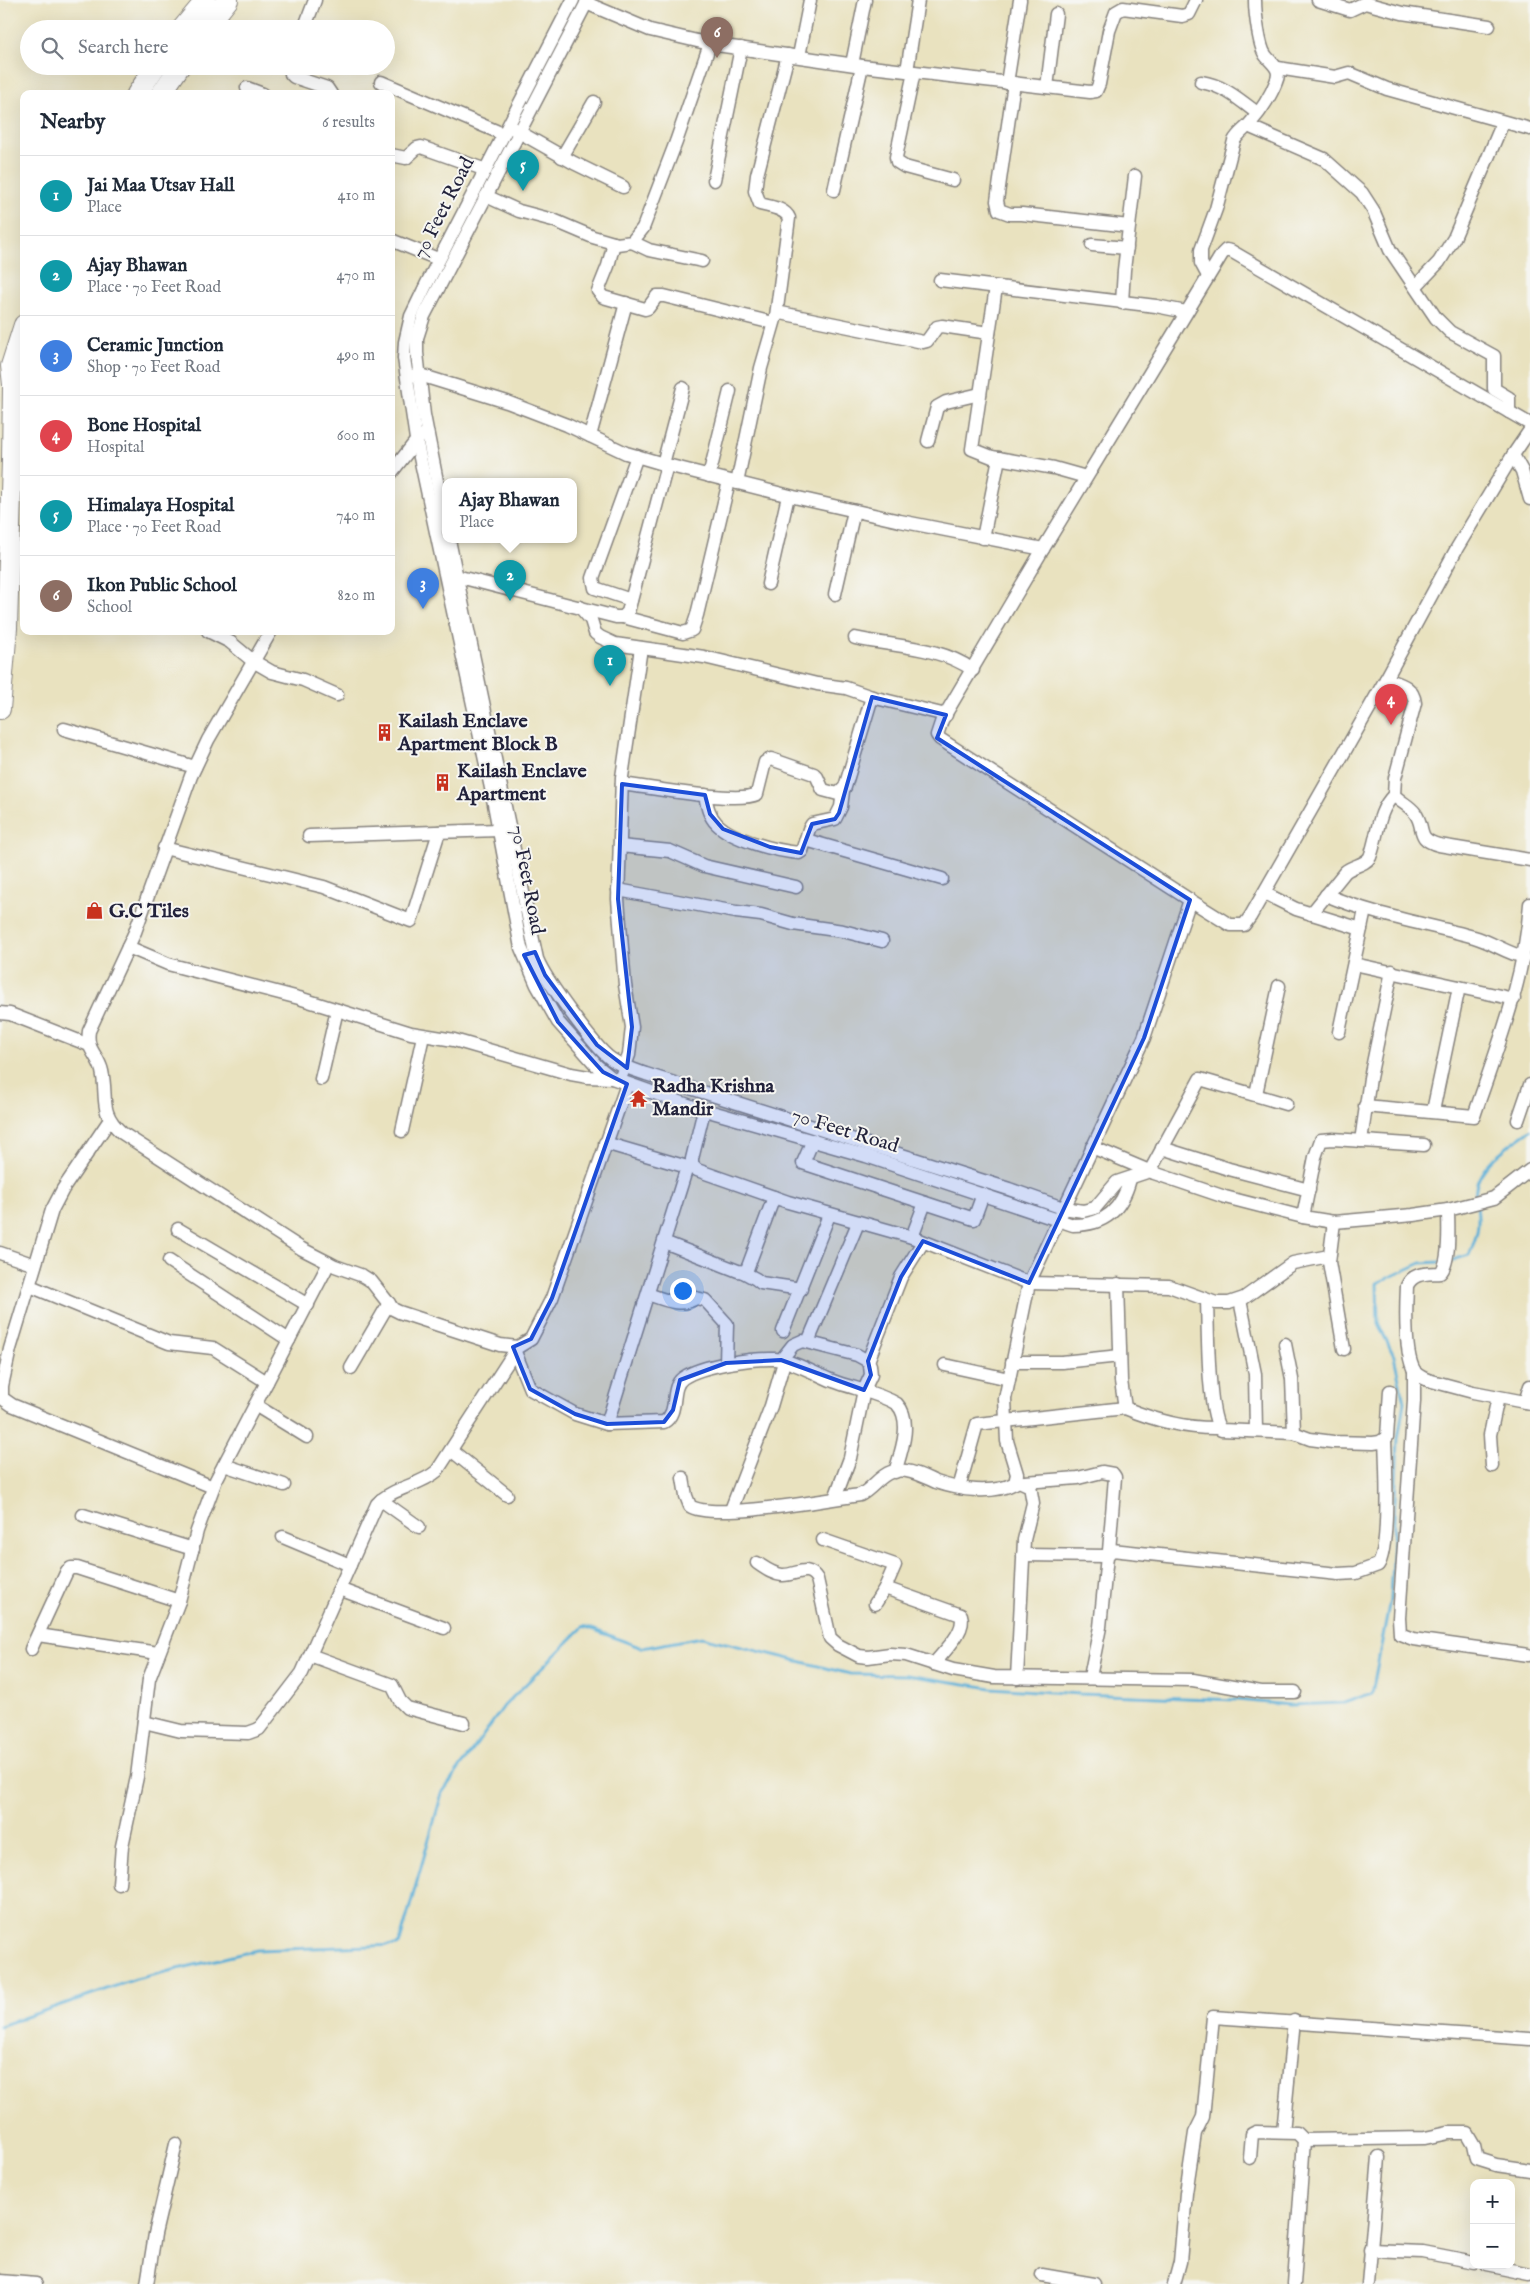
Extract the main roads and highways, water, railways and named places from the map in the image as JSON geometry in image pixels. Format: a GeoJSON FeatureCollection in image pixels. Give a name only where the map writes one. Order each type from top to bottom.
{"type":"FeatureCollection","features":[{"type":"Feature","properties":{"kind":"highway"},"geometry":{"type":"LineString","coordinates":[[189,20],[206,0]]}},
{"type":"Feature","properties":{"kind":"highway"},"geometry":{"type":"LineString","coordinates":[[212,20],[228,0]]}},
{"type":"Feature","properties":{"kind":"highway"},"geometry":{"type":"LineString","coordinates":[[140,90],[150,75]]}},
{"type":"Feature","properties":{"kind":"highway"},"geometry":{"type":"LineString","coordinates":[[164,90],[174,75]]}},
{"type":"Feature","properties":{"kind":"highway"},"geometry":{"type":"LineString","coordinates":[[0,709],[7,628],[18,381],[11,366],[20,338]]}},
{"type":"Feature","properties":{"kind":"waterway"},"geometry":{"type":"LineString","coordinates":[[1476,1200],[1479,1178],[1485,1168],[1502,1151],[1530,1130]]}},
{"type":"Feature","properties":{"kind":"waterway"},"geometry":{"type":"LineString","coordinates":[[1450,1261],[1469,1255],[1477,1231],[1477,1206]]}},
{"type":"Feature","properties":{"kind":"waterway"},"geometry":{"type":"LineString","coordinates":[[0,2026],[136,1979],[257,1950],[399,1945],[442,1793],[504,1706],[584,1626],[642,1648],[702,1637],[850,1674],[907,1675],[991,1688],[1080,1694],[1237,1700],[1290,1705],[1344,1703],[1372,1693],[1390,1600],[1398,1440],[1404,1402],[1394,1356],[1378,1323],[1377,1283],[1421,1263],[1441,1262]]}},
{"type":"Feature","properties":{"kind":"place","name":"Ikon Public School"},"geometry":{"type":"Point","coordinates":[717,58]}},
{"type":"Feature","properties":{"kind":"place","name":"Himalaya Hospital"},"geometry":{"type":"Point","coordinates":[523,191]}},
{"type":"Feature","properties":{"kind":"place","name":"Ajay Bhawan"},"geometry":{"type":"Point","coordinates":[510,601]}},
{"type":"Feature","properties":{"kind":"place","name":"Ceramic Junction"},"geometry":{"type":"Point","coordinates":[423,609]}},
{"type":"Feature","properties":{"kind":"place","name":"Jai Maa Utsav Hall"},"geometry":{"type":"Point","coordinates":[610,686]}},
{"type":"Feature","properties":{"kind":"place","name":"Bone Hospital"},"geometry":{"type":"Point","coordinates":[1391,725]}},
{"type":"Feature","properties":{"kind":"place","name":"Kailash Enclave Apartment Block B"},"geometry":{"type":"Point","coordinates":[384,733]}},
{"type":"Feature","properties":{"kind":"place","name":"Kailash Enclave Apartment"},"geometry":{"type":"Point","coordinates":[443,783]}},
{"type":"Feature","properties":{"kind":"place","name":"G.C Tiles"},"geometry":{"type":"Point","coordinates":[95,911]}},
{"type":"Feature","properties":{"kind":"place","name":"Radha Krishna Mandir"},"geometry":{"type":"Point","coordinates":[638,1098]}}]}
